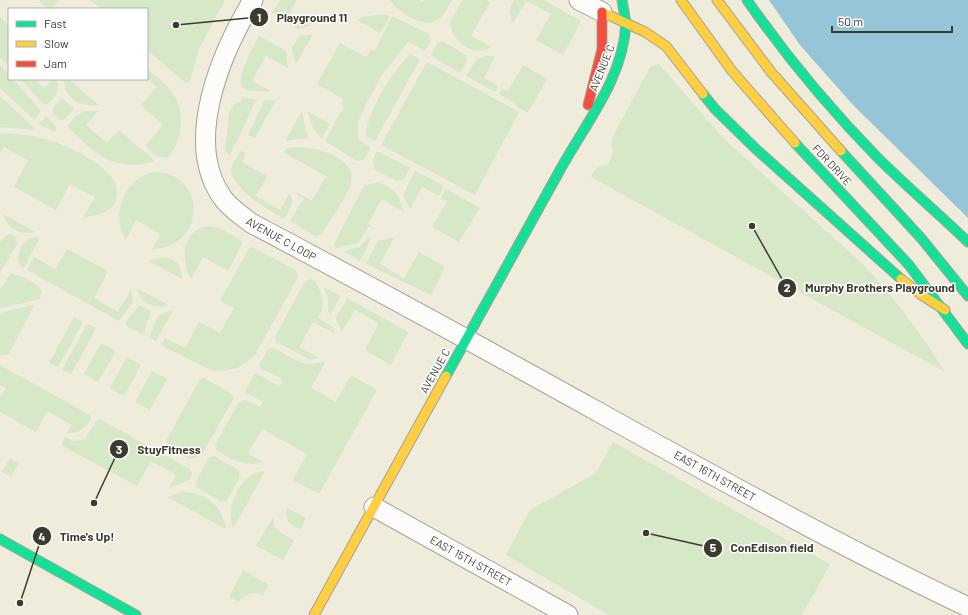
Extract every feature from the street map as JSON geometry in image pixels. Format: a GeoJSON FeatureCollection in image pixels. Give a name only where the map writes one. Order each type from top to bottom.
{"type":"FeatureCollection","features":[{"type":"Feature","properties":{"kind":"main road","name":"AVENUE C"},"geometry":{"type":"LineString","coordinates":[[314,615],[577,139],[596,112],[612,80],[625,42],[626,23],[622,0]]}},
{"type":"Feature","properties":{"kind":"main road","name":"FDR DRIVE"},"geometry":{"type":"LineString","coordinates":[[681,0],[719,56],[797,146],[890,244],[927,286],[968,344]]}},
{"type":"Feature","properties":{"kind":"main road","name":"FDR DRIVE"},"geometry":{"type":"LineString","coordinates":[[717,0],[757,57],[817,126],[904,219],[968,296]]}},
{"type":"Feature","properties":{"kind":"main road"},"geometry":{"type":"LineString","coordinates":[[747,0],[766,29],[800,74],[880,159],[968,242]]}},
{"type":"Feature","properties":{"kind":"main road","name":"AVENUE C"},"geometry":{"type":"LineString","coordinates":[[577,139],[595,82],[602,49],[601,6]]}},
{"type":"Feature","properties":{"kind":"main road"},"geometry":{"type":"LineString","coordinates":[[601,6],[626,23],[645,32],[666,46],[715,109],[757,150],[895,274],[920,294],[945,310]]}},
{"type":"Feature","properties":{"kind":"main road"},"geometry":{"type":"LineString","coordinates":[[0,539],[136,615]]}},
{"type":"Feature","properties":{"kind":"street","name":"AVENUE C LOOP"},"geometry":{"type":"LineString","coordinates":[[253,0],[238,25],[209,104],[206,126],[208,164],[215,183],[225,200],[235,212],[251,223],[467,339]]}},
{"type":"Feature","properties":{"kind":"street"},"geometry":{"type":"LineString","coordinates":[[579,0],[601,6]]}},
{"type":"Feature","properties":{"kind":"street","name":"EAST 16TH STREET"},"geometry":{"type":"LineString","coordinates":[[467,339],[863,556],[968,606]]}},
{"type":"Feature","properties":{"kind":"street","name":"EAST 15TH STREET"},"geometry":{"type":"LineString","coordinates":[[374,507],[568,615]]}},
{"type":"Feature","properties":{"kind":"green space"},"geometry":{"type":"Polygon","coordinates":[[[39,0],[59,0],[53,8],[47,8],[39,0]]]}},
{"type":"Feature","properties":{"kind":"green space"},"geometry":{"type":"Polygon","coordinates":[[[90,0],[225,0],[199,49],[190,81],[186,83],[148,51],[148,8],[100,8],[90,0]]]}},
{"type":"Feature","properties":{"kind":"green space"},"geometry":{"type":"Polygon","coordinates":[[[281,0],[297,0],[289,14],[311,26],[298,29],[272,12],[281,0]]]}},
{"type":"Feature","properties":{"kind":"green space"},"geometry":{"type":"Polygon","coordinates":[[[390,0],[419,0],[422,2],[424,0],[452,0],[439,19],[433,22],[427,22],[419,21],[405,15],[390,0]]]}},
{"type":"Feature","properties":{"kind":"green space"},"geometry":{"type":"Polygon","coordinates":[[[462,0],[487,0],[490,2],[471,36],[491,47],[477,51],[470,49],[459,42],[455,36],[450,23],[462,0]]]}},
{"type":"Feature","properties":{"kind":"green space"},"geometry":{"type":"Polygon","coordinates":[[[514,0],[544,0],[581,21],[563,55],[536,40],[551,14],[526,1],[513,23],[509,11],[514,0]]]}},
{"type":"Feature","properties":{"kind":"green space"},"geometry":{"type":"Polygon","coordinates":[[[382,14],[390,16],[380,33],[357,20],[362,17],[382,14]]]}},
{"type":"Feature","properties":{"kind":"green space"},"geometry":{"type":"Polygon","coordinates":[[[392,16],[429,34],[430,41],[425,51],[408,42],[382,75],[358,122],[358,140],[369,146],[370,149],[364,160],[357,161],[325,141],[344,106],[341,104],[343,99],[317,84],[340,43],[366,57],[371,49],[375,51],[392,16]]]}},
{"type":"Feature","properties":{"kind":"green space"},"geometry":{"type":"Polygon","coordinates":[[[0,17],[8,24],[8,65],[0,57],[0,17]]]}},
{"type":"Feature","properties":{"kind":"green space"},"geometry":{"type":"Polygon","coordinates":[[[313,34],[296,64],[292,48],[299,36],[313,34]]]}},
{"type":"Feature","properties":{"kind":"green space"},"geometry":{"type":"Polygon","coordinates":[[[259,36],[286,51],[288,68],[266,56],[252,81],[271,91],[268,92],[245,89],[241,84],[241,77],[247,59],[259,36]]]}},
{"type":"Feature","properties":{"kind":"green space"},"geometry":{"type":"Polygon","coordinates":[[[442,41],[466,55],[467,61],[460,73],[431,56],[437,43],[442,41]]]}},
{"type":"Feature","properties":{"kind":"green space"},"geometry":{"type":"Polygon","coordinates":[[[410,54],[420,59],[375,141],[365,135],[372,113],[382,92],[395,71],[410,54]]]}},
{"type":"Feature","properties":{"kind":"green space"},"geometry":{"type":"Polygon","coordinates":[[[486,56],[495,56],[484,78],[498,86],[495,92],[466,76],[477,59],[486,56]]]}},
{"type":"Feature","properties":{"kind":"green space"},"geometry":{"type":"Polygon","coordinates":[[[427,62],[519,112],[475,195],[381,145],[427,62]]]}},
{"type":"Feature","properties":{"kind":"green space"},"geometry":{"type":"Polygon","coordinates":[[[659,64],[724,139],[863,264],[886,289],[907,316],[945,372],[591,177],[597,168],[607,166],[614,151],[611,147],[612,138],[650,67],[659,64]]]}},
{"type":"Feature","properties":{"kind":"green space"},"geometry":{"type":"Polygon","coordinates":[[[0,65],[8,74],[8,80],[14,80],[41,111],[34,120],[0,88],[0,65]]]}},
{"type":"Feature","properties":{"kind":"green space"},"geometry":{"type":"Polygon","coordinates":[[[523,65],[547,79],[528,113],[516,106],[515,103],[499,94],[502,88],[508,91],[523,65]]]}},
{"type":"Feature","properties":{"kind":"green space"},"geometry":{"type":"Polygon","coordinates":[[[148,70],[170,89],[175,97],[180,112],[181,121],[179,137],[172,152],[167,158],[157,156],[145,146],[163,125],[141,105],[157,87],[148,79],[148,70]]]}},
{"type":"Feature","properties":{"kind":"green space"},"geometry":{"type":"Polygon","coordinates":[[[22,80],[35,80],[44,88],[52,80],[58,80],[57,94],[48,104],[44,105],[22,80]]]}},
{"type":"Feature","properties":{"kind":"green space"},"geometry":{"type":"Polygon","coordinates":[[[63,80],[70,80],[98,105],[79,103],[70,96],[63,80]]]}},
{"type":"Feature","properties":{"kind":"green space"},"geometry":{"type":"Polygon","coordinates":[[[0,96],[36,130],[0,127],[0,96]]]}},
{"type":"Feature","properties":{"kind":"green space"},"geometry":{"type":"Polygon","coordinates":[[[242,97],[256,100],[230,155],[225,152],[229,113],[234,104],[240,102],[242,97]]]}},
{"type":"Feature","properties":{"kind":"green space"},"geometry":{"type":"Polygon","coordinates":[[[62,98],[74,109],[65,119],[60,120],[53,113],[53,108],[62,98]]]}},
{"type":"Feature","properties":{"kind":"green space"},"geometry":{"type":"Polygon","coordinates":[[[276,100],[255,138],[248,135],[264,101],[276,100]]]}},
{"type":"Feature","properties":{"kind":"green space"},"geometry":{"type":"Polygon","coordinates":[[[84,111],[98,111],[86,125],[107,143],[119,130],[155,161],[128,165],[117,163],[86,145],[67,126],[77,115],[84,111]]]}},
{"type":"Feature","properties":{"kind":"green space"},"geometry":{"type":"Polygon","coordinates":[[[302,111],[308,138],[285,141],[302,111]]]}},
{"type":"Feature","properties":{"kind":"green space"},"geometry":{"type":"Polygon","coordinates":[[[307,111],[330,124],[321,139],[312,126],[307,111]]]}},
{"type":"Feature","properties":{"kind":"green space"},"geometry":{"type":"Polygon","coordinates":[[[46,116],[57,128],[54,132],[39,124],[46,116]]]}},
{"type":"Feature","properties":{"kind":"green space"},"geometry":{"type":"Polygon","coordinates":[[[0,133],[39,137],[70,148],[92,160],[110,176],[116,184],[117,196],[114,204],[103,213],[83,218],[95,197],[70,184],[56,210],[14,187],[28,160],[4,147],[0,154],[0,133]]]}},
{"type":"Feature","properties":{"kind":"green space"},"geometry":{"type":"Polygon","coordinates":[[[298,147],[316,149],[335,156],[349,169],[352,177],[347,192],[321,235],[315,236],[290,221],[304,198],[297,195],[298,193],[312,201],[326,176],[283,152],[288,148],[298,147]]]}},
{"type":"Feature","properties":{"kind":"green space"},"geometry":{"type":"Polygon","coordinates":[[[240,151],[246,153],[242,162],[267,176],[256,196],[280,210],[289,194],[291,195],[293,202],[284,219],[252,199],[234,178],[230,170],[240,151]]]}},
{"type":"Feature","properties":{"kind":"green space"},"geometry":{"type":"Polygon","coordinates":[[[377,151],[410,168],[404,179],[396,181],[375,170],[372,161],[377,151]]]}},
{"type":"Feature","properties":{"kind":"green space"},"geometry":{"type":"Polygon","coordinates":[[[415,171],[443,185],[443,187],[439,196],[422,187],[410,209],[403,195],[415,171]]]}},
{"type":"Feature","properties":{"kind":"green space"},"geometry":{"type":"Polygon","coordinates":[[[153,172],[168,174],[180,180],[188,189],[193,200],[193,213],[191,225],[184,236],[173,244],[152,250],[160,234],[136,220],[126,240],[121,230],[119,220],[120,209],[127,190],[134,182],[153,172]]]}},
{"type":"Feature","properties":{"kind":"green space"},"geometry":{"type":"Polygon","coordinates":[[[378,182],[389,187],[396,193],[404,212],[382,199],[368,224],[377,230],[369,226],[358,243],[337,248],[333,246],[364,186],[378,182]]]}},
{"type":"Feature","properties":{"kind":"green space"},"geometry":{"type":"Polygon","coordinates":[[[446,189],[480,208],[459,242],[432,227],[447,201],[441,198],[446,189]]]}},
{"type":"Feature","properties":{"kind":"green space"},"geometry":{"type":"Polygon","coordinates":[[[3,214],[36,232],[25,233],[15,230],[8,224],[3,214]]]}},
{"type":"Feature","properties":{"kind":"green space"},"geometry":{"type":"Polygon","coordinates":[[[210,226],[221,229],[241,240],[242,244],[228,271],[203,257],[191,279],[185,263],[186,246],[189,238],[194,232],[201,228],[210,226]]]}},
{"type":"Feature","properties":{"kind":"green space"},"geometry":{"type":"Polygon","coordinates":[[[9,234],[15,236],[17,244],[0,273],[0,242],[9,234]]]}},
{"type":"Feature","properties":{"kind":"green space"},"geometry":{"type":"Polygon","coordinates":[[[40,237],[24,268],[20,265],[18,257],[21,248],[30,238],[40,237]]]}},
{"type":"Feature","properties":{"kind":"green space"},"geometry":{"type":"Polygon","coordinates":[[[368,237],[371,239],[360,261],[343,251],[360,247],[368,237]]]}},
{"type":"Feature","properties":{"kind":"green space"},"geometry":{"type":"Polygon","coordinates":[[[394,238],[380,264],[404,278],[419,252],[445,267],[431,295],[366,264],[378,241],[394,238]]]}},
{"type":"Feature","properties":{"kind":"green space"},"geometry":{"type":"Polygon","coordinates":[[[252,247],[296,270],[298,277],[255,355],[238,368],[225,371],[210,370],[161,345],[165,338],[185,348],[199,322],[220,333],[234,308],[220,301],[249,248],[252,247]]]}},
{"type":"Feature","properties":{"kind":"green space"},"geometry":{"type":"Polygon","coordinates":[[[67,249],[108,271],[94,298],[118,312],[131,289],[133,302],[119,321],[27,270],[34,257],[55,269],[67,249]]]}},
{"type":"Feature","properties":{"kind":"green space"},"geometry":{"type":"Polygon","coordinates":[[[159,258],[169,258],[176,262],[181,269],[182,279],[149,261],[159,258]]]}},
{"type":"Feature","properties":{"kind":"green space"},"geometry":{"type":"Polygon","coordinates":[[[10,274],[24,277],[37,285],[42,292],[40,299],[0,308],[0,290],[10,274]]]}},
{"type":"Feature","properties":{"kind":"green space"},"geometry":{"type":"Polygon","coordinates":[[[312,279],[315,281],[323,299],[321,312],[318,318],[333,327],[335,334],[313,322],[299,347],[319,358],[311,360],[276,342],[275,337],[305,281],[312,279]]]}},
{"type":"Feature","properties":{"kind":"green space"},"geometry":{"type":"Polygon","coordinates":[[[323,287],[341,296],[331,314],[328,312],[328,297],[323,287]]]}},
{"type":"Feature","properties":{"kind":"green space"},"geometry":{"type":"Polygon","coordinates":[[[136,288],[169,305],[153,306],[148,304],[141,298],[136,288]]]}},
{"type":"Feature","properties":{"kind":"green space"},"geometry":{"type":"Polygon","coordinates":[[[347,298],[408,332],[391,365],[365,350],[379,323],[355,310],[342,332],[336,318],[347,298]]]}},
{"type":"Feature","properties":{"kind":"green space"},"geometry":{"type":"Polygon","coordinates":[[[34,305],[9,354],[0,356],[0,313],[34,305]]]}},
{"type":"Feature","properties":{"kind":"green space"},"geometry":{"type":"Polygon","coordinates":[[[140,305],[151,311],[144,333],[142,334],[126,326],[126,321],[140,305]]]}},
{"type":"Feature","properties":{"kind":"green space"},"geometry":{"type":"Polygon","coordinates":[[[173,310],[156,341],[149,337],[159,315],[173,310]]]}},
{"type":"Feature","properties":{"kind":"green space"},"geometry":{"type":"Polygon","coordinates":[[[74,317],[83,322],[58,367],[49,363],[74,317]]]}},
{"type":"Feature","properties":{"kind":"green space"},"geometry":{"type":"Polygon","coordinates":[[[87,324],[96,328],[71,374],[62,370],[87,324]]]}},
{"type":"Feature","properties":{"kind":"green space"},"geometry":{"type":"Polygon","coordinates":[[[101,343],[116,351],[98,382],[84,374],[101,343]]]}},
{"type":"Feature","properties":{"kind":"green space"},"geometry":{"type":"Polygon","coordinates":[[[274,348],[293,359],[304,363],[311,364],[326,361],[311,388],[336,402],[351,375],[377,390],[319,494],[293,480],[307,454],[262,429],[248,454],[264,462],[251,464],[239,462],[217,451],[215,445],[239,402],[245,400],[259,406],[262,404],[262,401],[245,392],[254,375],[258,374],[277,385],[282,384],[281,378],[261,369],[259,365],[268,349],[274,348]]]}},
{"type":"Feature","properties":{"kind":"green space"},"geometry":{"type":"Polygon","coordinates":[[[127,357],[141,365],[124,396],[110,388],[127,357]]]}},
{"type":"Feature","properties":{"kind":"green space"},"geometry":{"type":"Polygon","coordinates":[[[0,365],[90,415],[91,420],[78,432],[67,433],[72,425],[47,411],[36,432],[0,412],[0,398],[6,388],[0,385],[0,365]]]}},
{"type":"Feature","properties":{"kind":"green space"},"geometry":{"type":"Polygon","coordinates":[[[152,371],[167,379],[150,410],[135,402],[152,371]]]}},
{"type":"Feature","properties":{"kind":"green space"},"geometry":{"type":"Polygon","coordinates":[[[204,378],[232,394],[234,398],[201,456],[189,459],[167,446],[166,441],[200,379],[204,378]]]}},
{"type":"Feature","properties":{"kind":"green space"},"geometry":{"type":"Polygon","coordinates":[[[100,419],[190,469],[192,474],[189,480],[169,488],[176,475],[151,461],[137,486],[61,445],[65,437],[74,441],[85,439],[96,421],[100,419]]]}},
{"type":"Feature","properties":{"kind":"green space"},"geometry":{"type":"Polygon","coordinates":[[[613,442],[830,564],[802,615],[609,615],[506,555],[530,510],[596,473],[613,442]]]}},
{"type":"Feature","properties":{"kind":"green space"},"geometry":{"type":"Polygon","coordinates":[[[214,456],[240,471],[239,479],[226,502],[220,501],[195,486],[209,457],[214,456]]]}},
{"type":"Feature","properties":{"kind":"green space"},"geometry":{"type":"Polygon","coordinates":[[[10,458],[19,463],[11,477],[2,472],[10,458]]]}},
{"type":"Feature","properties":{"kind":"green space"},"geometry":{"type":"Polygon","coordinates":[[[265,471],[233,529],[231,512],[240,486],[246,479],[265,471]]]}},
{"type":"Feature","properties":{"kind":"green space"},"geometry":{"type":"Polygon","coordinates":[[[181,492],[198,494],[205,497],[217,507],[221,513],[226,529],[167,497],[181,492]]]}},
{"type":"Feature","properties":{"kind":"green space"},"geometry":{"type":"Polygon","coordinates":[[[287,508],[306,518],[300,530],[288,522],[286,513],[287,508]]]}},
{"type":"Feature","properties":{"kind":"green space"},"geometry":{"type":"Polygon","coordinates":[[[273,517],[273,522],[276,529],[294,540],[283,560],[256,546],[273,517]]]}},
{"type":"Feature","properties":{"kind":"green space"},"geometry":{"type":"Polygon","coordinates":[[[243,570],[269,585],[263,595],[252,593],[238,602],[229,597],[243,570]]]}},
{"type":"Feature","properties":{"kind":"water"},"geometry":{"type":"Polygon","coordinates":[[[769,0],[968,0],[968,218],[853,105],[800,45],[769,0]]]}},
{"type":"Feature","properties":{"kind":"traffic: fast"},"geometry":{"type":"LineString","coordinates":[[622,0],[626,23]]}},
{"type":"Feature","properties":{"kind":"traffic: fast"},"geometry":{"type":"LineString","coordinates":[[747,0],[777,41],[842,120],[888,168],[968,242]]}},
{"type":"Feature","properties":{"kind":"traffic: fast"},"geometry":{"type":"LineString","coordinates":[[446,376],[570,152],[602,100],[618,63],[626,23]]}},
{"type":"Feature","properties":{"kind":"traffic: fast"},"geometry":{"type":"LineString","coordinates":[[703,94],[715,109],[757,150],[901,279]]}},
{"type":"Feature","properties":{"kind":"traffic: fast"},"geometry":{"type":"LineString","coordinates":[[795,143],[909,265],[968,344]]}},
{"type":"Feature","properties":{"kind":"traffic: fast"},"geometry":{"type":"LineString","coordinates":[[841,151],[921,238],[968,296]]}},
{"type":"Feature","properties":{"kind":"traffic: fast"},"geometry":{"type":"LineString","coordinates":[[0,539],[136,615]]}},
{"type":"Feature","properties":{"kind":"traffic: slow"},"geometry":{"type":"LineString","coordinates":[[681,0],[732,71],[795,143]]}},
{"type":"Feature","properties":{"kind":"traffic: slow"},"geometry":{"type":"LineString","coordinates":[[717,0],[771,72],[841,151]]}},
{"type":"Feature","properties":{"kind":"traffic: slow"},"geometry":{"type":"LineString","coordinates":[[602,12],[645,32],[666,46],[703,94]]}},
{"type":"Feature","properties":{"kind":"traffic: slow"},"geometry":{"type":"LineString","coordinates":[[901,279],[920,294],[945,310]]}},
{"type":"Feature","properties":{"kind":"traffic: slow"},"geometry":{"type":"LineString","coordinates":[[314,615],[446,376]]}},
{"type":"Feature","properties":{"kind":"traffic: jam"},"geometry":{"type":"LineString","coordinates":[[588,105],[602,49],[602,12]]}},
{"type":"Feature","properties":{"kind":"place","name":"Playground 11"},"geometry":{"type":"Point","coordinates":[176,25]}},
{"type":"Feature","properties":{"kind":"place","name":"Murphy Brothers Playground"},"geometry":{"type":"Point","coordinates":[752,226]}},
{"type":"Feature","properties":{"kind":"place","name":"StuyFitness"},"geometry":{"type":"Point","coordinates":[94,503]}},
{"type":"Feature","properties":{"kind":"place","name":"ConEdison field"},"geometry":{"type":"Point","coordinates":[646,533]}},
{"type":"Feature","properties":{"kind":"place","name":"Time's Up!"},"geometry":{"type":"Point","coordinates":[20,603]}}]}
